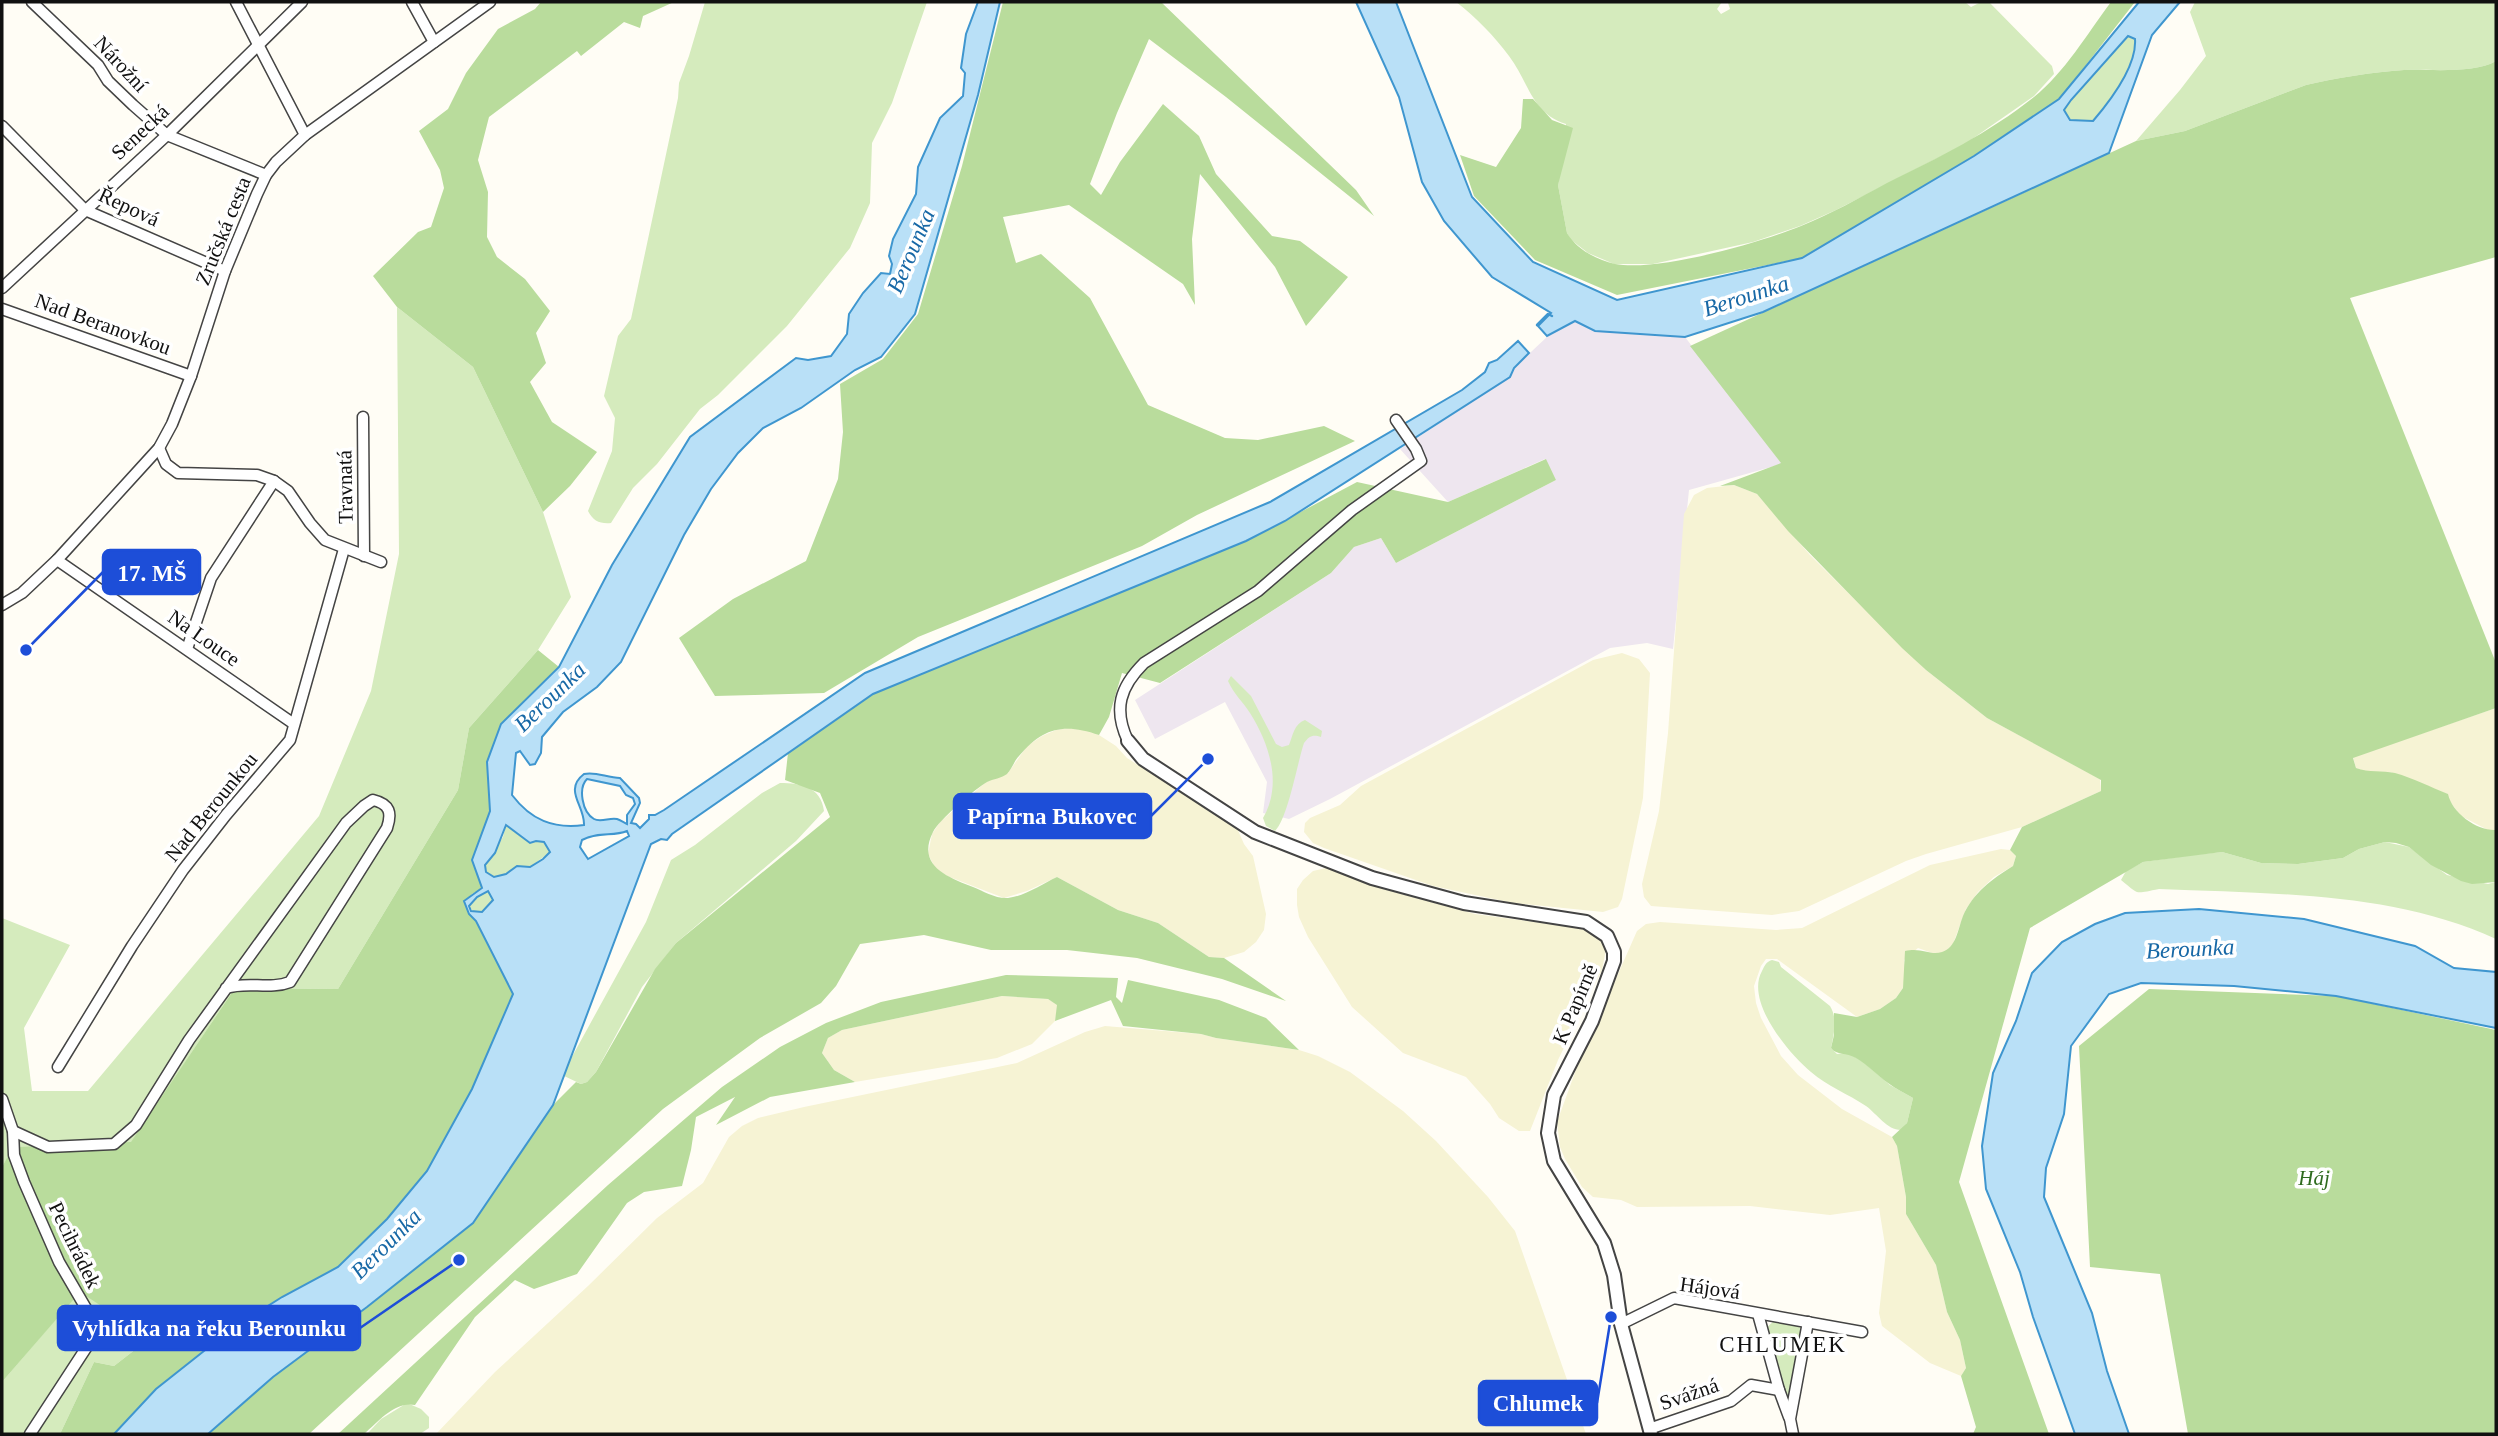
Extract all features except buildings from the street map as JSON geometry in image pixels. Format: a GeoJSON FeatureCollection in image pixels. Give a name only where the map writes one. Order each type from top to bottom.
{"type":"FeatureCollection","features":[{"type":"Feature","properties":{"kind":"street","name":"Nárožní"},"geometry":{"type":"LineString","coordinates":[[32,2],[90,56],[108,81],[133,106],[167,135],[266,175]]}},
{"type":"Feature","properties":{"kind":"street"},"geometry":{"type":"LineString","coordinates":[[236,2],[305,135]]}},
{"type":"Feature","properties":{"kind":"street","name":"Senecká"},"geometry":{"type":"LineString","coordinates":[[2,288],[167,135],[302,2]]}},
{"type":"Feature","properties":{"kind":"street"},"geometry":{"type":"LineString","coordinates":[[412,2],[434,42]]}},
{"type":"Feature","properties":{"kind":"street","name":"Zručská cesta"},"geometry":{"type":"LineString","coordinates":[[2,605],[22,593],[57,560],[159,448],[172,424],[191,376],[225,271],[266,175],[305,135],[490,2]]}},
{"type":"Feature","properties":{"kind":"street","name":"Řepová"},"geometry":{"type":"LineString","coordinates":[[2,126],[85,210],[225,271]]}},
{"type":"Feature","properties":{"kind":"street","name":"Nad Beranovkou"},"geometry":{"type":"LineString","coordinates":[[2,309],[191,376]]}},
{"type":"Feature","properties":{"kind":"street","name":"Travnatá"},"geometry":{"type":"LineString","coordinates":[[363,417],[364,556]]}},
{"type":"Feature","properties":{"kind":"street"},"geometry":{"type":"LineString","coordinates":[[1128,741],[1121,723],[1121,698],[1132,675],[1162,650],[1247,598],[1282,572],[1352,510],[1421,461],[1396,420]]}},
{"type":"Feature","properties":{"kind":"street"},"geometry":{"type":"LineString","coordinates":[[159,448],[166,464],[178,473],[257,475],[274,481],[288,491],[325,540],[381,562]]}},
{"type":"Feature","properties":{"kind":"street"},"geometry":{"type":"LineString","coordinates":[[187,649],[211,578],[274,481]]}},
{"type":"Feature","properties":{"kind":"street","name":"Nad Berounkou"},"geometry":{"type":"LineString","coordinates":[[58,1068],[132,946],[183,870],[290,740],[344,549]]}},
{"type":"Feature","properties":{"kind":"street","name":"Na Louce"},"geometry":{"type":"LineString","coordinates":[[57,560],[294,724]]}},
{"type":"Feature","properties":{"kind":"street","name":"K Papírně"},"geometry":{"type":"LineString","coordinates":[[1128,741],[1143,759],[1255,832],[1372,878],[1464,903],[1586,922],[1607,936],[1614,951],[1614,961],[1592,1021],[1553,1095],[1548,1133],[1554,1161],[1604,1243],[1614,1275],[1621,1324],[1650,1431]]}},
{"type":"Feature","properties":{"kind":"street"},"geometry":{"type":"LineString","coordinates":[[13,1130],[47,1147],[114,1144],[136,1125],[189,1040],[226,988],[346,823],[373,800],[382,802],[391,816],[387,828],[290,982],[282,985],[236,985],[226,988]]}},
{"type":"Feature","properties":{"kind":"street","name":"Pecihrádek"},"geometry":{"type":"LineString","coordinates":[[2,1099],[13,1130],[14,1156],[24,1182],[59,1262],[94,1322],[90,1342],[30,1434]]}},
{"type":"Feature","properties":{"kind":"street","name":"Hájová"},"geometry":{"type":"LineString","coordinates":[[1621,1324],[1674,1298],[1862,1332]]}},
{"type":"Feature","properties":{"kind":"street"},"geometry":{"type":"LineString","coordinates":[[1758,1314],[1793,1434]]}},
{"type":"Feature","properties":{"kind":"street"},"geometry":{"type":"LineString","coordinates":[[1790,1419],[1808,1322]]}},
{"type":"Feature","properties":{"kind":"street","name":"Svážná"},"geometry":{"type":"LineString","coordinates":[[1650,1431],[1731,1401],[1751,1385],[1779,1390]]}},
{"type":"Feature","properties":{"kind":"shaded area"},"geometry":{"type":"Polygon","coordinates":[[[1575,321],[1595,331],[1685,337],[1782,464],[1689,490],[1673,649],[1647,643],[1610,648],[1289,819],[1263,813],[1267,782],[1225,702],[1155,739],[1135,700],[1331,573],[1354,547],[1381,538],[1396,563],[1556,480],[1545,459],[1448,502],[1400,449],[1510,377],[1514,368],[1548,336],[1575,321]]]}},
{"type":"Feature","properties":{"kind":"shaded area"},"geometry":{"type":"Polygon","coordinates":[[[1734,485],[1757,494],[1810,555],[1926,670],[1987,718],[2100,779],[2101,791],[2022,827],[1906,861],[1799,911],[1772,915],[1651,906],[1644,897],[1642,884],[1659,811],[1668,733],[1684,514],[1694,495],[1707,488],[1734,485]]]}},
{"type":"Feature","properties":{"kind":"shaded area"},"geometry":{"type":"Polygon","coordinates":[[[1622,653],[1639,659],[1650,673],[1643,798],[1622,899],[1618,907],[1603,912],[1513,903],[1433,886],[1324,848],[1313,843],[1304,832],[1305,823],[1310,818],[1340,805],[1361,786],[1593,660],[1622,653]]]}},
{"type":"Feature","properties":{"kind":"shaded area"},"geometry":{"type":"Polygon","coordinates":[[[2496,708],[2496,830],[2488,830],[2461,816],[2447,794],[2390,772],[2367,772],[2356,768],[2353,757],[2496,708]]]}},
{"type":"Feature","properties":{"kind":"shaded area"},"geometry":{"type":"Polygon","coordinates":[[[1077,727],[1099,735],[1116,746],[1127,758],[1237,828],[1253,856],[1266,914],[1264,930],[1256,942],[1244,952],[1224,958],[1209,957],[1158,923],[1118,910],[1057,877],[1004,898],[947,876],[935,868],[928,854],[932,834],[940,822],[986,782],[1008,773],[1027,746],[1056,730],[1077,727]]]}},
{"type":"Feature","properties":{"kind":"shaded area"},"geometry":{"type":"Polygon","coordinates":[[[2001,849],[2010,850],[2016,856],[2013,866],[1994,877],[1978,892],[1966,909],[1953,944],[1945,952],[1935,954],[1918,948],[1904,960],[1906,972],[1903,988],[1896,998],[1880,1009],[1857,1017],[1777,959],[1766,959],[1754,986],[1761,1018],[1781,1056],[1798,1075],[1842,1109],[1892,1137],[1897,1146],[1906,1197],[1906,1214],[1936,1265],[1947,1312],[1960,1340],[1966,1368],[1961,1376],[1930,1363],[1882,1326],[1879,1313],[1886,1251],[1879,1208],[1830,1215],[1750,1206],[1637,1207],[1621,1200],[1593,1197],[1582,1187],[1560,1147],[1557,1122],[1577,1067],[1637,931],[1646,924],[1660,922],[1776,930],[1802,928],[1930,865],[2001,849]]]}},
{"type":"Feature","properties":{"kind":"shaded area"},"geometry":{"type":"Polygon","coordinates":[[[1326,868],[1387,890],[1475,914],[1573,927],[1589,931],[1601,940],[1606,949],[1602,970],[1558,1060],[1530,1131],[1519,1131],[1499,1118],[1466,1077],[1403,1053],[1352,1007],[1308,937],[1299,917],[1297,889],[1313,871],[1326,868]]]}},
{"type":"Feature","properties":{"kind":"shaded area"},"geometry":{"type":"Polygon","coordinates":[[[1002,996],[1048,999],[1058,1005],[1055,1021],[1032,1044],[997,1058],[855,1082],[834,1070],[822,1053],[828,1038],[842,1030],[1002,996]]]}},
{"type":"Feature","properties":{"kind":"shaded area"},"geometry":{"type":"Polygon","coordinates":[[[1105,1026],[1201,1034],[1299,1050],[1350,1072],[1403,1111],[1436,1141],[1488,1197],[1515,1231],[1586,1434],[436,1434],[495,1372],[657,1218],[703,1183],[729,1137],[742,1126],[758,1118],[804,1107],[1017,1063],[1085,1032],[1105,1026]]]}},
{"type":"Feature","properties":{"kind":"green space"},"geometry":{"type":"Polygon","coordinates":[[[541,2],[674,2],[643,16],[640,28],[624,22],[581,56],[577,51],[489,117],[478,160],[488,192],[487,237],[497,257],[525,279],[550,311],[536,333],[546,363],[530,382],[552,422],[597,452],[570,486],[543,512],[473,367],[397,307],[373,276],[418,232],[431,227],[444,188],[440,170],[419,131],[448,109],[466,73],[498,29],[535,9],[541,2]]]}},
{"type":"Feature","properties":{"kind":"green space"},"geometry":{"type":"Polygon","coordinates":[[[705,2],[927,2],[892,103],[872,143],[870,203],[850,248],[787,326],[718,395],[700,409],[657,464],[633,488],[611,523],[603,523],[597,521],[588,511],[612,451],[615,418],[604,396],[618,336],[631,319],[679,83],[705,2]]]}},
{"type":"Feature","properties":{"kind":"green space"},"geometry":{"type":"Polygon","coordinates":[[[1003,2],[1161,2],[1356,190],[1374,216],[1149,39],[1090,184],[1101,195],[1120,162],[1163,104],[1199,136],[1216,174],[1272,236],[1300,241],[1348,277],[1306,326],[1275,267],[1200,174],[1192,239],[1195,305],[1183,284],[1069,205],[1003,217],[1016,263],[1041,254],[1090,298],[1148,405],[1225,438],[1258,440],[1324,426],[1355,441],[1197,515],[1142,546],[918,637],[824,693],[715,696],[679,638],[733,599],[806,561],[838,479],[843,432],[840,384],[883,359],[918,314],[962,166],[1003,2]]]}},
{"type":"Feature","properties":{"kind":"green space"},"geometry":{"type":"Polygon","coordinates":[[[1456,2],[1722,2],[1717,9],[1721,14],[1730,9],[1728,3],[1723,2],[1965,2],[1971,7],[1981,2],[1989,2],[2052,66],[2054,74],[2034,96],[1965,144],[1800,226],[1753,242],[1653,264],[1614,264],[1588,253],[1570,239],[1567,233],[1558,185],[1566,124],[1554,119],[1538,105],[1503,49],[1478,20],[1456,2]]]}},
{"type":"Feature","properties":{"kind":"green space"},"geometry":{"type":"Polygon","coordinates":[[[2111,2],[2135,2],[2058,101],[1974,156],[1802,258],[1617,295],[1535,260],[1474,196],[1460,155],[1496,167],[1521,128],[1523,99],[1533,99],[1552,120],[1573,128],[1558,185],[1567,233],[1581,249],[1601,260],[1634,265],[1656,264],[1708,254],[1783,233],[1812,221],[1981,133],[2017,110],[2045,87],[2066,64],[2111,2]]]}},
{"type":"Feature","properties":{"kind":"green space"},"geometry":{"type":"Polygon","coordinates":[[[2195,2],[2496,2],[2496,61],[2476,68],[2392,71],[2317,82],[2185,131],[2136,141],[2206,56],[2190,12],[2195,2]]]}},
{"type":"Feature","properties":{"kind":"green space"},"geometry":{"type":"Polygon","coordinates":[[[2128,35],[2136,39],[2135,50],[2127,72],[2114,94],[2093,121],[2070,120],[2064,110],[2128,35]]]}},
{"type":"Feature","properties":{"kind":"green space"},"geometry":{"type":"Polygon","coordinates":[[[2496,61],[2496,257],[2350,298],[2496,663],[2496,708],[2353,758],[2356,768],[2395,773],[2448,794],[2450,801],[2466,820],[2489,830],[2496,830],[2496,882],[2472,884],[2461,881],[2431,865],[2409,847],[2396,843],[2385,842],[2359,849],[2343,858],[2298,864],[2261,863],[2222,852],[2143,862],[2030,928],[1959,1182],[2049,1434],[1973,1434],[1976,1427],[1961,1376],[1966,1368],[1960,1340],[1947,1312],[1936,1265],[1906,1214],[1906,1197],[1897,1146],[1892,1137],[1907,1123],[1913,1098],[1856,1058],[1831,1048],[1834,1013],[1857,1017],[1880,1009],[1896,998],[1903,988],[1905,951],[1938,953],[1947,950],[1972,900],[1991,881],[2013,866],[2016,856],[2010,850],[2022,827],[2101,791],[2101,780],[1987,718],[1902,648],[1788,531],[1757,494],[1734,485],[1720,486],[1781,463],[1690,346],[2136,141],[2185,131],[2317,82],[2392,71],[2476,68],[2496,61]]]}},
{"type":"Feature","properties":{"kind":"green space"},"geometry":{"type":"Polygon","coordinates":[[[397,307],[473,367],[543,512],[571,597],[538,650],[469,728],[458,790],[338,989],[235,988],[131,1143],[14,1147],[2,1167],[2,918],[70,945],[24,1028],[32,1091],[88,1091],[319,816],[371,691],[399,554],[397,307]]]}},
{"type":"Feature","properties":{"kind":"green space"},"geometry":{"type":"Polygon","coordinates":[[[1546,459],[1556,480],[1396,563],[1381,538],[1354,547],[1331,573],[1160,683],[1122,673],[1109,717],[1099,735],[1076,729],[1046,733],[1028,746],[1007,774],[987,782],[975,791],[949,813],[933,832],[929,844],[932,862],[954,879],[994,896],[1008,898],[1057,877],[1118,910],[1158,923],[1209,957],[1224,958],[1286,1001],[1222,979],[1137,958],[1067,950],[991,950],[924,935],[860,944],[836,986],[821,1003],[760,1038],[663,1109],[309,1434],[208,1434],[273,1377],[473,1223],[553,1105],[576,1082],[587,1082],[596,1072],[655,969],[676,943],[830,817],[820,793],[785,780],[788,753],[873,694],[1246,541],[1357,482],[1448,502],[1546,459]]]}},
{"type":"Feature","properties":{"kind":"green space"},"geometry":{"type":"Polygon","coordinates":[[[538,650],[559,667],[501,724],[487,762],[490,811],[472,860],[483,888],[472,894],[465,906],[476,921],[513,994],[472,1089],[427,1171],[387,1219],[338,1267],[282,1297],[233,1328],[156,1389],[114,1434],[60,1434],[94,1362],[114,1366],[150,1338],[80,1292],[2,1382],[2,1167],[13,1147],[131,1142],[235,988],[338,989],[458,790],[469,728],[538,650]]]}},
{"type":"Feature","properties":{"kind":"green space"},"geometry":{"type":"Polygon","coordinates":[[[1231,676],[1251,696],[1276,744],[1282,747],[1289,745],[1296,727],[1305,720],[1322,731],[1321,737],[1311,736],[1304,743],[1288,803],[1275,831],[1266,826],[1263,818],[1269,805],[1273,778],[1268,750],[1257,725],[1228,681],[1231,676]]]}},
{"type":"Feature","properties":{"kind":"green space"},"geometry":{"type":"Polygon","coordinates":[[[780,783],[809,788],[819,796],[824,811],[796,841],[676,943],[642,987],[596,1072],[587,1082],[581,1084],[562,1075],[646,922],[671,860],[695,845],[762,793],[780,783]]]}},
{"type":"Feature","properties":{"kind":"green space"},"geometry":{"type":"Polygon","coordinates":[[[506,824],[530,843],[543,842],[550,852],[530,867],[517,866],[506,874],[494,877],[487,872],[485,865],[503,837],[506,824]]]}},
{"type":"Feature","properties":{"kind":"green space"},"geometry":{"type":"Polygon","coordinates":[[[2385,842],[2409,847],[2447,875],[2488,884],[2496,882],[2496,939],[2456,923],[2373,903],[2287,894],[2159,889],[2141,892],[2135,891],[2121,880],[2126,871],[2143,862],[2222,852],[2261,863],[2298,864],[2343,858],[2359,849],[2385,842]]]}},
{"type":"Feature","properties":{"kind":"green space"},"geometry":{"type":"Polygon","coordinates":[[[485,892],[490,892],[492,903],[474,913],[469,906],[470,902],[485,892]]]}},
{"type":"Feature","properties":{"kind":"green space"},"geometry":{"type":"Polygon","coordinates":[[[1772,960],[1779,962],[1781,967],[1830,1006],[1835,1021],[1831,1048],[1837,1054],[1848,1053],[1862,1061],[1890,1085],[1913,1098],[1907,1123],[1901,1130],[1891,1127],[1866,1106],[1817,1077],[1781,1040],[1759,997],[1758,983],[1762,971],[1772,960]]]}},
{"type":"Feature","properties":{"kind":"green space"},"geometry":{"type":"Polygon","coordinates":[[[1006,975],[1118,978],[1116,997],[1122,1003],[1128,980],[1219,1000],[1266,1018],[1299,1050],[1201,1034],[1123,1026],[1111,1000],[1055,1021],[1057,1005],[1048,999],[1002,996],[842,1030],[828,1038],[822,1053],[834,1070],[855,1082],[770,1097],[716,1125],[735,1097],[696,1117],[682,1186],[644,1192],[627,1203],[577,1274],[534,1289],[515,1280],[475,1317],[415,1405],[394,1409],[364,1434],[338,1434],[608,1185],[722,1087],[780,1047],[826,1023],[881,1002],[1006,975]]]}},
{"type":"Feature","properties":{"kind":"green space","name":"Háj"},"geometry":{"type":"Polygon","coordinates":[[[2149,989],[2336,996],[2496,1030],[2496,1434],[2188,1434],[2160,1274],[2090,1267],[2079,1046],[2149,989]]]}},
{"type":"Feature","properties":{"kind":"green space"},"geometry":{"type":"Polygon","coordinates":[[[80,1291],[150,1338],[114,1366],[94,1362],[60,1434],[2,1434],[2,1382],[80,1291]]]}},
{"type":"Feature","properties":{"kind":"green space"},"geometry":{"type":"Polygon","coordinates":[[[1774,1321],[1795,1324],[1804,1333],[1790,1412],[1766,1336],[1766,1328],[1774,1321]]]}},
{"type":"Feature","properties":{"kind":"green space"},"geometry":{"type":"Polygon","coordinates":[[[407,1403],[421,1409],[429,1417],[429,1428],[420,1434],[367,1434],[381,1419],[407,1403]]]}},
{"type":"Feature","properties":{"kind":"water","name":"Berounka"},"geometry":{"type":"Polygon","coordinates":[[[978,2],[1000,2],[978,95],[915,314],[881,357],[855,370],[801,408],[763,428],[738,453],[711,489],[684,535],[621,662],[597,687],[563,712],[542,737],[541,753],[535,764],[530,765],[520,751],[516,753],[512,795],[535,817],[562,826],[584,825],[575,786],[584,774],[593,773],[620,778],[639,798],[640,803],[631,823],[640,828],[649,819],[649,815],[664,810],[865,673],[1270,502],[1462,390],[1485,372],[1489,363],[1497,360],[1518,341],[1529,353],[1514,368],[1510,377],[1285,521],[1246,541],[873,694],[667,840],[661,839],[651,844],[553,1105],[473,1223],[273,1377],[208,1434],[114,1434],[156,1389],[233,1328],[282,1297],[338,1267],[387,1219],[427,1171],[472,1089],[513,994],[464,901],[482,888],[472,860],[490,811],[487,762],[501,724],[559,667],[612,565],[690,437],[796,358],[808,360],[831,356],[847,334],[849,314],[863,293],[881,273],[890,274],[892,264],[889,256],[893,239],[916,194],[918,167],[940,118],[963,96],[965,73],[961,68],[966,34],[978,2]],[[587,779],[584,783],[583,800],[590,816],[597,820],[618,819],[627,824],[627,815],[635,804],[633,798],[626,795],[620,786],[587,779]],[[506,825],[495,853],[485,865],[486,872],[494,877],[506,874],[517,866],[530,867],[550,852],[544,842],[530,843],[506,825]],[[627,831],[588,837],[582,840],[580,847],[588,859],[629,836],[627,831]],[[488,891],[477,897],[469,906],[471,911],[482,912],[493,900],[488,891]]]}},
{"type":"Feature","properties":{"kind":"water","name":"Berounka"},"geometry":{"type":"Polygon","coordinates":[[[1356,2],[1396,2],[1472,197],[1533,262],[1617,300],[1802,258],[1974,156],[2059,99],[2139,2],[2180,2],[2152,35],[2109,153],[1763,312],[1685,337],[1595,331],[1575,321],[1547,336],[1538,326],[1551,313],[1492,277],[1444,221],[1422,182],[1399,97],[1356,2]],[[2128,36],[2071,100],[2064,110],[2070,120],[2093,121],[2100,113],[2127,72],[2135,39],[2128,36]]]}},
{"type":"Feature","properties":{"kind":"water","name":"Berounka"},"geometry":{"type":"Polygon","coordinates":[[[2199,909],[2304,919],[2415,946],[2454,968],[2496,972],[2496,1028],[2336,996],[2234,986],[2141,983],[2109,994],[2071,1046],[2064,1114],[2046,1168],[2044,1197],[2092,1313],[2107,1371],[2129,1434],[2075,1434],[2033,1317],[2020,1272],[1986,1189],[1982,1146],[1993,1073],[2016,1021],[2032,973],[2062,942],[2095,924],[2125,913],[2199,909]]]}},
{"type":"Feature","properties":{"kind":"waterway"},"geometry":{"type":"LineString","coordinates":[[1537,325],[1548,314],[1552,316]]}},
{"type":"Feature","properties":{"kind":"place","name":"17. MŠ"},"geometry":{"type":"Point","coordinates":[26,650]}},
{"type":"Feature","properties":{"kind":"place","name":"Papírna Bukovec"},"geometry":{"type":"Point","coordinates":[1208,759]}},
{"type":"Feature","properties":{"kind":"place","name":"Vyhlídka na řeku Berounku"},"geometry":{"type":"Point","coordinates":[459,1260]}},
{"type":"Feature","properties":{"kind":"place","name":"Chlumek"},"geometry":{"type":"Point","coordinates":[1611,1317]}},
{"type":"Feature","properties":{"kind":"district","name":"CHLUMEK"},"geometry":{"type":"Point","coordinates":[1783,1344]}}]}
